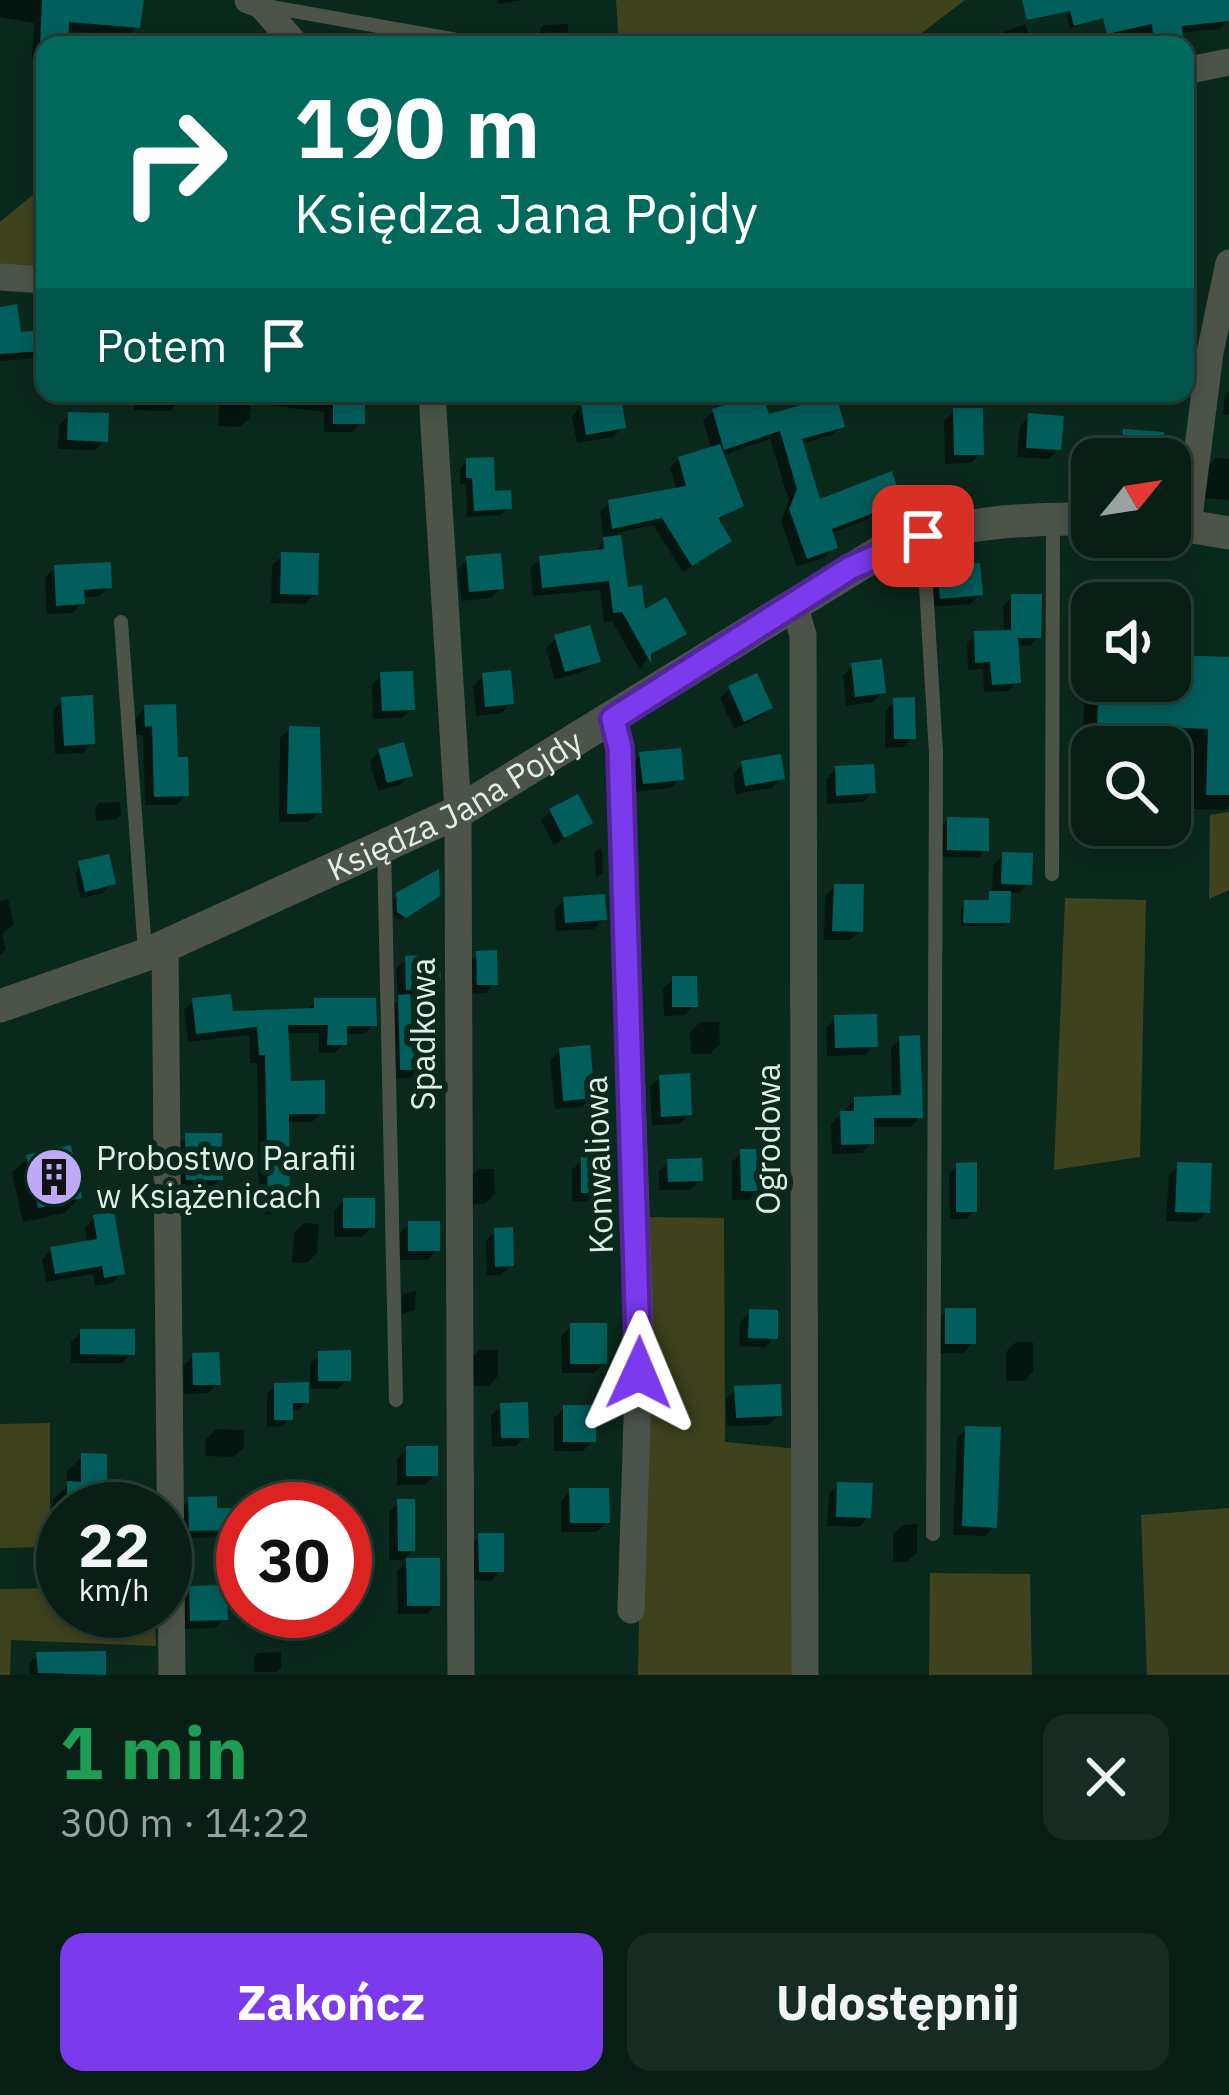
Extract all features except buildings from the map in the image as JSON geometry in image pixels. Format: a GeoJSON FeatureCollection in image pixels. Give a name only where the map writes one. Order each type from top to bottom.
{"type":"FeatureCollection","features":[{"type":"Feature","properties":{"kind":"street"},"geometry":{"type":"LineString","coordinates":[[255,2],[287,36]]}},
{"type":"Feature","properties":{"kind":"street"},"geometry":{"type":"LineString","coordinates":[[1194,69],[1229,62]]}},
{"type":"Feature","properties":{"kind":"street"},"geometry":{"type":"LineString","coordinates":[[1191,458],[1229,263]]}},
{"type":"Feature","properties":{"kind":"street"},"geometry":{"type":"LineString","coordinates":[[0,277],[36,279]]}},
{"type":"Feature","properties":{"kind":"street","name":"Spadkowa"},"geometry":{"type":"LineString","coordinates":[[433,402],[458,812],[461,1675]]}},
{"type":"Feature","properties":{"kind":"street","name":"Księdza Jana Pojdy"},"geometry":{"type":"LineString","coordinates":[[0,1006],[155,951],[458,812],[871,557],[923,536],[986,523],[1071,519]]}},
{"type":"Feature","properties":{"kind":"street"},"geometry":{"type":"LineString","coordinates":[[1191,526],[1229,533]]}},
{"type":"Feature","properties":{"kind":"street","name":"Ogrodowa"},"geometry":{"type":"LineString","coordinates":[[794,604],[803,635],[805,1675]]}},
{"type":"Feature","properties":{"kind":"street","name":"Konwaliowa"},"geometry":{"type":"LineString","coordinates":[[613,719],[620,748],[640,1326],[631,1610]]}},
{"type":"Feature","properties":{"kind":"street"},"geometry":{"type":"LineString","coordinates":[[155,951],[172,1675]]}},
{"type":"Feature","properties":{"kind":"lane"},"geometry":{"type":"LineString","coordinates":[[255,2],[437,36]]}},
{"type":"Feature","properties":{"kind":"lane"},"geometry":{"type":"LineString","coordinates":[[1052,874],[1053,519]]}},
{"type":"Feature","properties":{"kind":"lane"},"geometry":{"type":"LineString","coordinates":[[923,536],[936,753],[933,1534]]}},
{"type":"Feature","properties":{"kind":"lane"},"geometry":{"type":"LineString","coordinates":[[122,622],[155,951]]}},
{"type":"Feature","properties":{"kind":"lane"},"geometry":{"type":"LineString","coordinates":[[384,846],[396,1400]]}},
{"type":"Feature","properties":{"kind":"green space"},"geometry":{"type":"Polygon","coordinates":[[[616,0],[965,0],[918,36],[618,36],[616,0]]]}},
{"type":"Feature","properties":{"kind":"green space"},"geometry":{"type":"Polygon","coordinates":[[[36,192],[36,267],[0,265],[0,222],[36,192]]]}},
{"type":"Feature","properties":{"kind":"green space"},"geometry":{"type":"Polygon","coordinates":[[[1229,812],[1229,890],[1209,899],[1210,815],[1229,812]]]}},
{"type":"Feature","properties":{"kind":"green space"},"geometry":{"type":"Polygon","coordinates":[[[1065,898],[1146,900],[1140,1157],[1054,1170],[1065,898]]]}},
{"type":"Feature","properties":{"kind":"green space"},"geometry":{"type":"Polygon","coordinates":[[[647,1217],[724,1218],[725,1442],[798,1449],[799,1675],[638,1675],[647,1217]]]}},
{"type":"Feature","properties":{"kind":"green space"},"geometry":{"type":"Polygon","coordinates":[[[50,1423],[50,1482],[36,1482],[36,1547],[0,1548],[0,1424],[50,1423]]]}},
{"type":"Feature","properties":{"kind":"green space"},"geometry":{"type":"Polygon","coordinates":[[[1229,1508],[1229,1675],[1147,1675],[1141,1515],[1229,1508]]]}},
{"type":"Feature","properties":{"kind":"green space"},"geometry":{"type":"Polygon","coordinates":[[[930,1573],[1030,1574],[1032,1675],[929,1675],[930,1573]]]}},
{"type":"Feature","properties":{"kind":"green space"},"geometry":{"type":"Polygon","coordinates":[[[36,1588],[36,1638],[156,1638],[156,1646],[11,1640],[10,1675],[0,1675],[0,1589],[36,1588]]]}},
{"type":"Feature","properties":{"kind":"place","name":"Probostwo Parafii w Książenicach"},"geometry":{"type":"Point","coordinates":[54,1177]}},
{"type":"Feature","properties":{"kind":"route"},"geometry":{"type":"LineString","coordinates":[[639,1373],[620,748],[613,719],[850,568],[923,536]]}}]}
